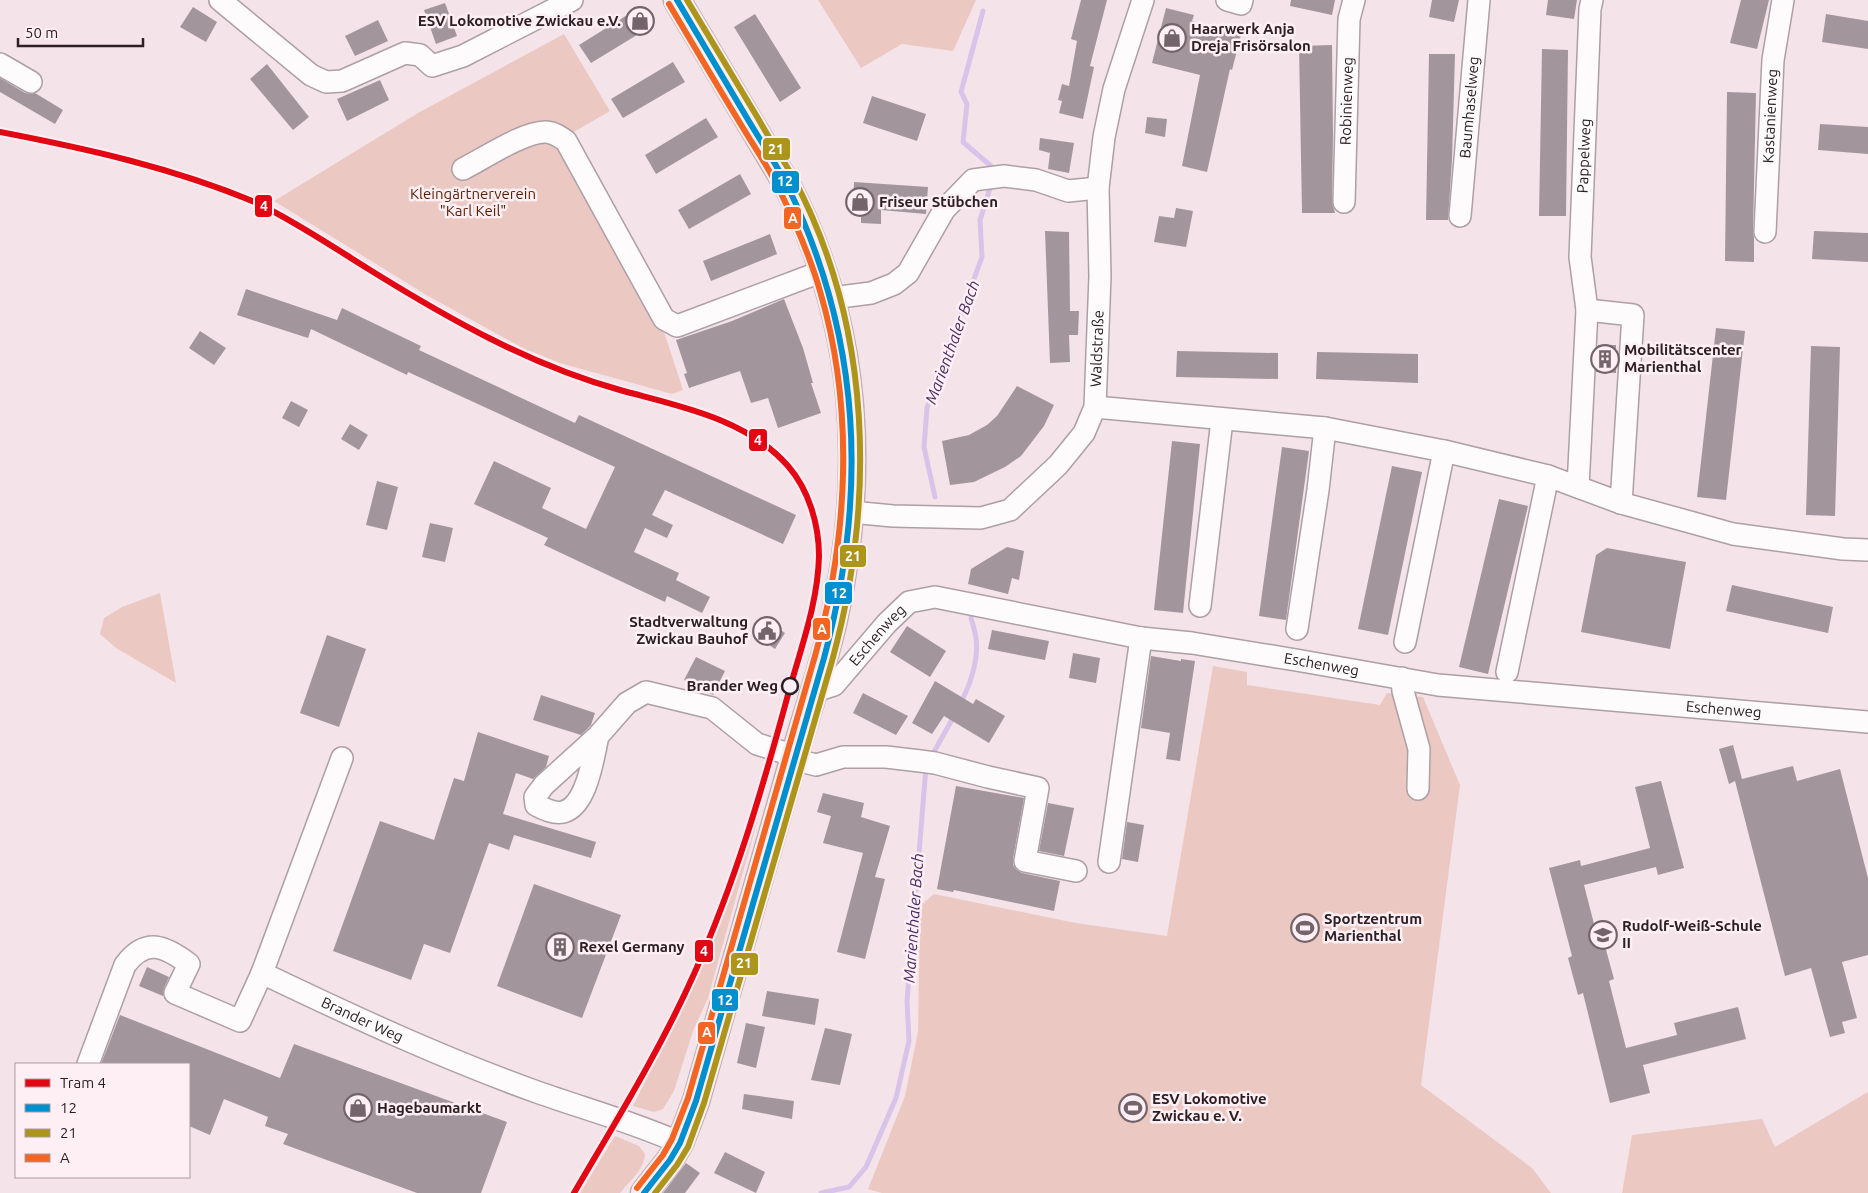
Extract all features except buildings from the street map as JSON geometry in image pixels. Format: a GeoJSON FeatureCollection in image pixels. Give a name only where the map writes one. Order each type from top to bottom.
{"type":"FeatureCollection","features":[{"type":"Feature","properties":{"kind":"main road"},"geometry":{"type":"LineString","coordinates":[[644,1193],[670,1160],[680,1143],[696,1101],[794,758],[816,691],[845,560],[851,512],[853,456],[851,401],[843,348],[832,298],[802,215],[786,183],[677,0]]}},
{"type":"Feature","properties":{"kind":"street"},"geometry":{"type":"LineString","coordinates":[[220,0],[311,74],[326,82],[342,81],[405,53],[420,55],[432,66],[463,56],[572,0]]}},
{"type":"Feature","properties":{"kind":"street","name":"Waldstraße"},"geometry":{"type":"LineString","coordinates":[[851,512],[893,516],[981,518],[1010,510],[1058,465],[1084,433],[1095,407],[1100,276],[1098,188],[1104,137],[1114,89],[1143,0]]}},
{"type":"Feature","properties":{"kind":"street"},"geometry":{"type":"LineString","coordinates":[[1227,0],[1241,4],[1242,0]]}},
{"type":"Feature","properties":{"kind":"street","name":"Robinienweg"},"geometry":{"type":"LineString","coordinates":[[1344,202],[1349,19],[1354,0]]}},
{"type":"Feature","properties":{"kind":"street","name":"Baumhaselweg"},"geometry":{"type":"LineString","coordinates":[[1460,216],[1479,0]]}},
{"type":"Feature","properties":{"kind":"street","name":"Pappelweg"},"geometry":{"type":"LineString","coordinates":[[1578,487],[1587,310],[1580,256],[1584,134],[1592,0]]}},
{"type":"Feature","properties":{"kind":"street","name":"Kastanienweg"},"geometry":{"type":"LineString","coordinates":[[1765,232],[1773,60],[1783,0]]}},
{"type":"Feature","properties":{"kind":"street"},"geometry":{"type":"LineString","coordinates":[[0,64],[31,82]]}},
{"type":"Feature","properties":{"kind":"street"},"geometry":{"type":"LineString","coordinates":[[463,169],[522,138],[544,132],[556,134],[566,141],[664,319],[676,326],[822,271]]}},
{"type":"Feature","properties":{"kind":"street"},"geometry":{"type":"LineString","coordinates":[[832,298],[871,293],[894,284],[908,273],[944,210],[973,180],[1004,176],[1036,180],[1068,191],[1098,188]]}},
{"type":"Feature","properties":{"kind":"street"},"geometry":{"type":"LineString","coordinates":[[1587,310],[1633,315],[1621,503]]}},
{"type":"Feature","properties":{"kind":"street"},"geometry":{"type":"LineString","coordinates":[[1095,407],[1325,428],[1444,450],[1548,476],[1621,503],[1733,534],[1842,549],[1868,550]]}},
{"type":"Feature","properties":{"kind":"street"},"geometry":{"type":"LineString","coordinates":[[1200,606],[1222,420]]}},
{"type":"Feature","properties":{"kind":"street","name":"Eschenweg"},"geometry":{"type":"LineString","coordinates":[[1297,629],[1318,490],[1325,428]]}},
{"type":"Feature","properties":{"kind":"street"},"geometry":{"type":"LineString","coordinates":[[1405,642],[1444,450]]}},
{"type":"Feature","properties":{"kind":"street"},"geometry":{"type":"LineString","coordinates":[[1507,672],[1548,476]]}},
{"type":"Feature","properties":{"kind":"street","name":"Eschenweg"},"geometry":{"type":"LineString","coordinates":[[816,691],[834,684],[887,622],[909,602],[935,597],[1141,638],[1192,643],[1438,685],[1574,695],[1868,722]]}},
{"type":"Feature","properties":{"kind":"street"},"geometry":{"type":"LineString","coordinates":[[1109,862],[1141,638]]}},
{"type":"Feature","properties":{"kind":"street"},"geometry":{"type":"LineString","coordinates":[[1402,678],[1402,691],[1419,749],[1418,789]]}},
{"type":"Feature","properties":{"kind":"street"},"geometry":{"type":"LineString","coordinates":[[598,736],[627,703],[646,692],[712,708],[757,744],[816,765],[843,758],[886,757],[928,762],[1038,788],[1025,861],[1076,871]]}},
{"type":"Feature","properties":{"kind":"street"},"geometry":{"type":"LineString","coordinates":[[88,1063],[125,965],[132,956],[141,950],[156,946],[167,949],[178,956],[189,964],[175,993],[240,1021],[262,973],[342,758]]}},
{"type":"Feature","properties":{"kind":"street","name":"Brander Weg"},"geometry":{"type":"LineString","coordinates":[[262,973],[424,1048],[537,1092],[617,1118],[680,1143]]}},
{"type":"Feature","properties":{"kind":"green space"},"geometry":{"type":"Polygon","coordinates":[[[818,0],[976,0],[953,51],[902,44],[861,68],[818,0]]]}},
{"type":"Feature","properties":{"kind":"green space","name":"Kleingärtnerverein \"Karl Keil\""},"geometry":{"type":"Polygon","coordinates":[[[564,34],[610,111],[567,136],[562,150],[665,335],[683,390],[672,394],[560,363],[523,348],[428,296],[274,201],[418,113],[564,34]]]}},
{"type":"Feature","properties":{"kind":"green space"},"geometry":{"type":"Polygon","coordinates":[[[160,593],[176,683],[116,648],[100,634],[104,618],[122,607],[160,593]]]}},
{"type":"Feature","properties":{"kind":"green space","name":"Sportzentrum Marienthal"},"geometry":{"type":"Polygon","coordinates":[[[1213,666],[1247,672],[1247,685],[1380,705],[1387,693],[1423,697],[1460,785],[1421,1085],[1532,1168],[1551,1193],[882,1193],[868,1189],[905,1096],[918,1032],[920,906],[934,894],[1076,923],[1167,936],[1213,666]]]}},
{"type":"Feature","properties":{"kind":"green space"},"geometry":{"type":"Polygon","coordinates":[[[762,804],[708,998],[693,1031],[674,1091],[663,1109],[654,1112],[633,1106],[694,983],[725,911],[762,804]]]}},
{"type":"Feature","properties":{"kind":"green space"},"geometry":{"type":"Polygon","coordinates":[[[1868,1092],[1868,1193],[1622,1193],[1632,1135],[1762,1119],[1775,1147],[1868,1092]]]}},
{"type":"Feature","properties":{"kind":"green space"},"geometry":{"type":"Polygon","coordinates":[[[615,1136],[639,1146],[645,1154],[639,1170],[620,1193],[580,1193],[615,1136]]]}},
{"type":"Feature","properties":{"kind":"waterway","name":"Marienthaler Bach"},"geometry":{"type":"LineString","coordinates":[[983,11],[961,92],[967,104],[963,142],[991,166]]}},
{"type":"Feature","properties":{"kind":"waterway","name":"Marienthaler Bach"},"geometry":{"type":"LineString","coordinates":[[935,497],[924,447],[927,408],[982,257],[980,220],[990,188]]}},
{"type":"Feature","properties":{"kind":"waterway","name":"Marienthaler Bach"},"geometry":{"type":"LineString","coordinates":[[960,704],[975,663],[977,646],[971,618]]}},
{"type":"Feature","properties":{"kind":"waterway","name":"Marienthaler Bach"},"geometry":{"type":"LineString","coordinates":[[931,757],[954,716]]}},
{"type":"Feature","properties":{"kind":"waterway","name":"Marienthaler Bach"},"geometry":{"type":"LineString","coordinates":[[821,1193],[849,1187],[866,1167],[896,1098],[909,1041],[907,1001],[926,767]]}},
{"type":"Feature","properties":{"kind":"tram line","name":"4"},"geometry":{"type":"LineString","coordinates":[[0,132],[66,145],[130,161],[194,180],[257,203],[300,226],[430,306],[522,354],[587,380],[688,408],[732,425],[752,436],[771,450],[788,466],[802,486],[815,520],[819,544],[816,590],[804,642],[747,834],[709,940],[681,1002],[637,1085],[574,1193]]}},
{"type":"Feature","properties":{"kind":"transit line","name":"12"},"geometry":{"type":"LineString","coordinates":[[644,1193],[670,1160],[680,1143],[696,1101],[824,658],[838,597],[847,537],[851,477],[850,418],[843,359],[831,301],[812,243],[783,177],[677,0]]}},
{"type":"Feature","properties":{"kind":"transit line","name":"21"},"geometry":{"type":"LineString","coordinates":[[655,1193],[677,1165],[688,1147],[704,1103],[832,661],[846,600],[856,539],[860,477],[859,416],[852,354],[839,294],[820,236],[794,179],[687,0]]}},
{"type":"Feature","properties":{"kind":"transit line","name":"A"},"geometry":{"type":"LineString","coordinates":[[637,1188],[663,1155],[672,1139],[688,1098],[815,656],[835,566],[843,474],[839,382],[831,336],[820,291],[807,252],[771,173],[669,4]]}},
{"type":"Feature","properties":{"kind":"place","name":"ESV Lokomotive Zwickau e.V."},"geometry":{"type":"Point","coordinates":[640,21]}},
{"type":"Feature","properties":{"kind":"place","name":"Haarwerk Anja Dreja Frisörsalon"},"geometry":{"type":"Point","coordinates":[1172,38]}},
{"type":"Feature","properties":{"kind":"place","name":"Friseur Stübchen"},"geometry":{"type":"Point","coordinates":[860,202]}},
{"type":"Feature","properties":{"kind":"place","name":"Mobilitätscenter Marienthal"},"geometry":{"type":"Point","coordinates":[1605,359]}},
{"type":"Feature","properties":{"kind":"place","name":"Stadtverwaltung Zwickau Bauhof"},"geometry":{"type":"Point","coordinates":[767,631]}},
{"type":"Feature","properties":{"kind":"place","name":"Brander Weg"},"geometry":{"type":"Point","coordinates":[790,686]}},
{"type":"Feature","properties":{"kind":"place","name":"Sportzentrum Marienthal"},"geometry":{"type":"Point","coordinates":[1305,928]}},
{"type":"Feature","properties":{"kind":"place","name":"Rudolf-Weiß-Schule II"},"geometry":{"type":"Point","coordinates":[1603,935]}},
{"type":"Feature","properties":{"kind":"place","name":"Rexel Germany"},"geometry":{"type":"Point","coordinates":[560,947]}},
{"type":"Feature","properties":{"kind":"place","name":"Hagebaumarkt"},"geometry":{"type":"Point","coordinates":[358,1108]}},
{"type":"Feature","properties":{"kind":"place","name":"ESV Lokomotive Zwickau e. V."},"geometry":{"type":"Point","coordinates":[1133,1108]}}]}
